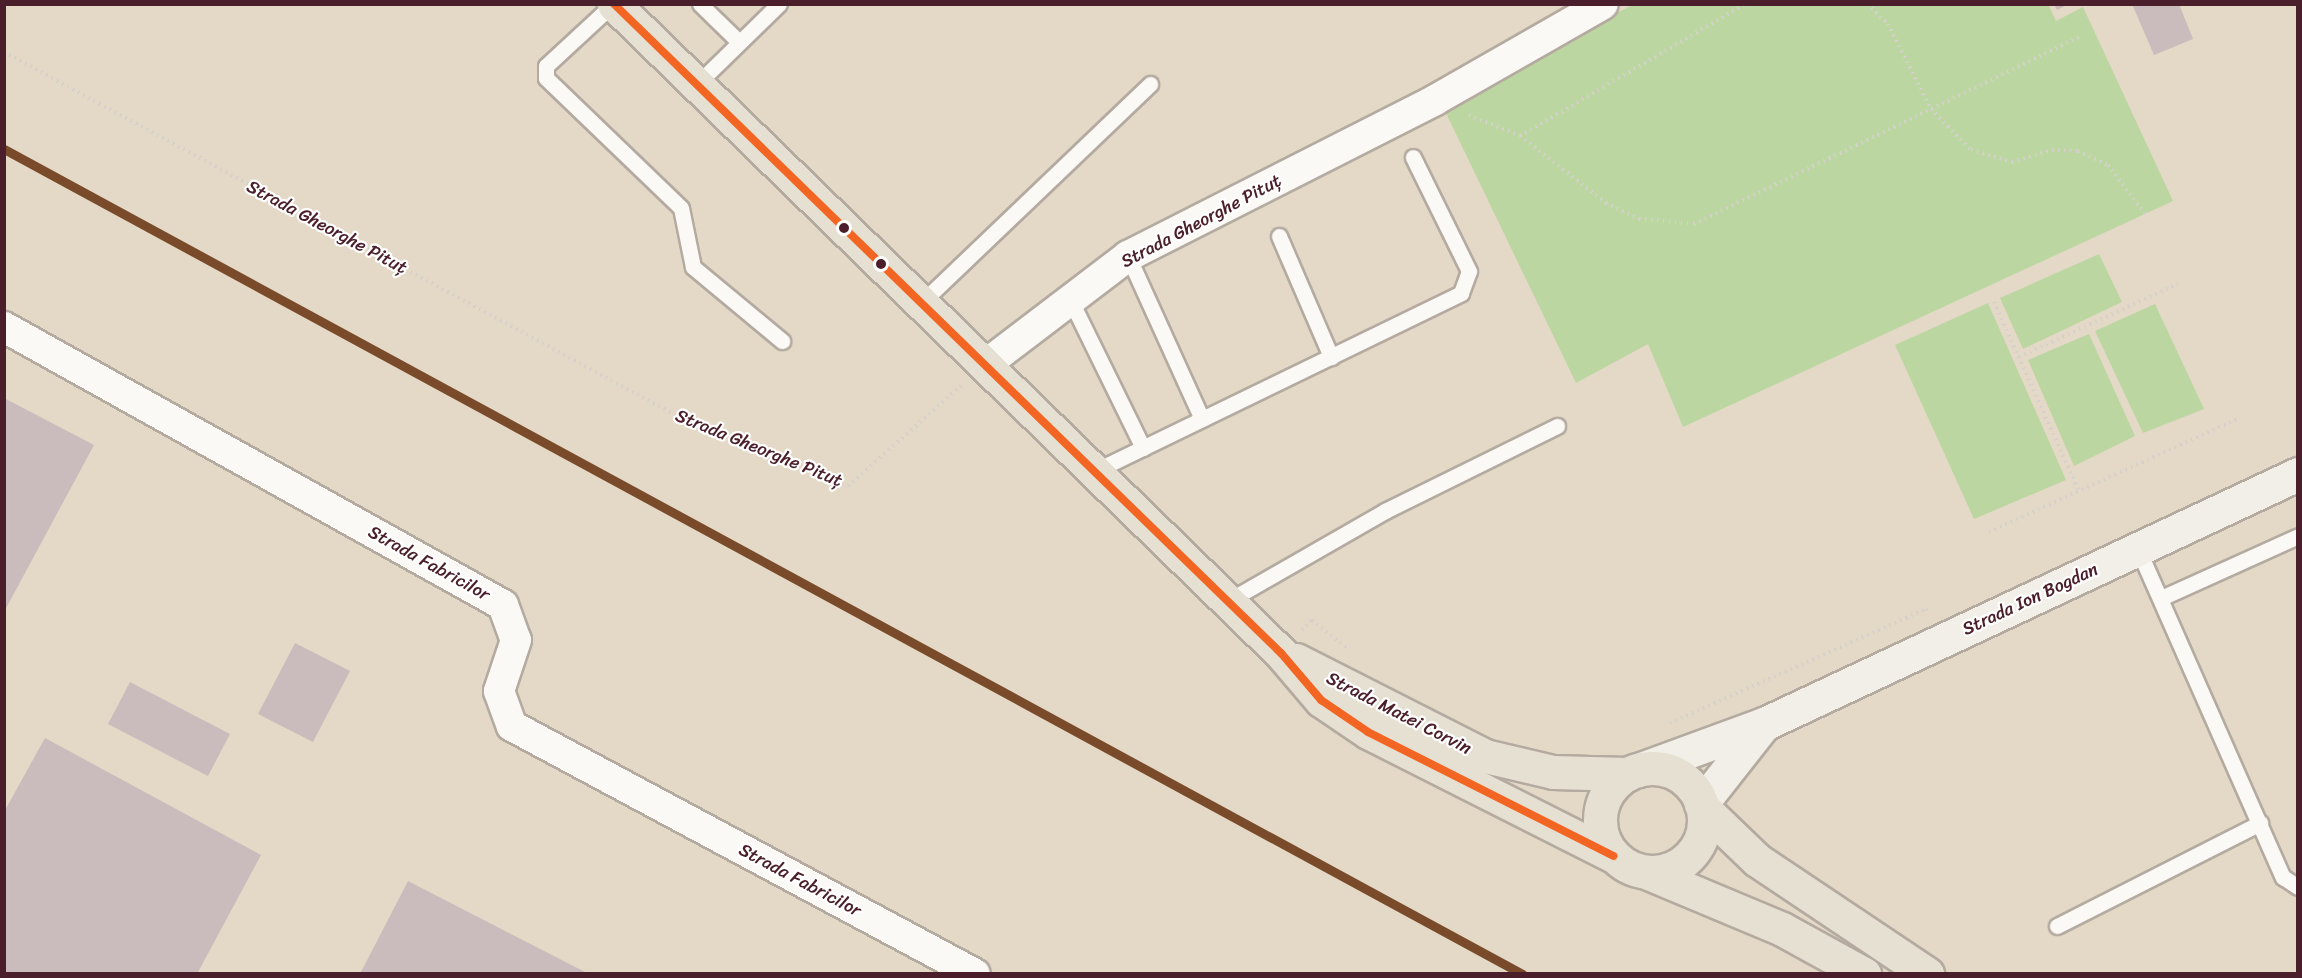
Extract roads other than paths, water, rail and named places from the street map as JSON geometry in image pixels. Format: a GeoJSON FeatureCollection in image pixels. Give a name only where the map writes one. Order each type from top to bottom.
{"type":"FeatureCollection","features":[{"type":"Feature","properties":{"kind":"main road","name":"Strada Matei Corvin"},"geometry":{"type":"LineString","coordinates":[[613,4],[1281,653],[1321,700],[1368,732],[1614,856]]}},
{"type":"Feature","properties":{"kind":"main road","name":"Strada Ion Bogdan"},"geometry":{"type":"LineString","coordinates":[[1633,772],[1764,724],[2298,474]]}},
{"type":"Feature","properties":{"kind":"main road","name":"Strada Matei Corvin"},"geometry":{"type":"LineString","coordinates":[[1281,653],[1485,756],[1553,772],[1633,772]]}},
{"type":"Feature","properties":{"kind":"main road","name":"Strada Ion Bogdan"},"geometry":{"type":"LineString","coordinates":[[1702,806],[1764,724]]}},
{"type":"Feature","properties":{"kind":"main road"},"geometry":{"type":"LineString","coordinates":[[1864,974],[1782,929],[1646,872],[1614,856],[1600,824],[1602,806],[1609,790],[1633,772],[1654,768],[1683,779],[1702,806],[1757,860],[1927,974]]}},
{"type":"Feature","properties":{"kind":"main road"},"geometry":{"type":"LineString","coordinates":[[1646,872],[1661,871],[1689,857],[1703,830],[1702,806]]}},
{"type":"Feature","properties":{"kind":"street","name":"Strada Gheorghe Pituț"},"geometry":{"type":"LineString","coordinates":[[985,365],[1128,256],[1435,100],[1604,4]]}},
{"type":"Feature","properties":{"kind":"street","name":"Strada Fabricilor"},"geometry":{"type":"LineString","coordinates":[[4,327],[502,605],[516,640],[499,691],[512,726],[975,974]]}},
{"type":"Feature","properties":{"kind":"lane"},"geometry":{"type":"LineString","coordinates":[[613,4],[546,66],[546,78],[681,208],[693,267],[782,340]]}},
{"type":"Feature","properties":{"kind":"lane"},"geometry":{"type":"LineString","coordinates":[[700,4],[739,42]]}},
{"type":"Feature","properties":{"kind":"lane"},"geometry":{"type":"LineString","coordinates":[[696,85],[779,4]]}},
{"type":"Feature","properties":{"kind":"lane"},"geometry":{"type":"LineString","coordinates":[[921,303],[1150,84]]}},
{"type":"Feature","properties":{"kind":"lane"},"geometry":{"type":"LineString","coordinates":[[1095,471],[1461,293],[1469,284],[1469,272],[1413,157]]}},
{"type":"Feature","properties":{"kind":"lane"},"geometry":{"type":"LineString","coordinates":[[1279,236],[1331,357]]}},
{"type":"Feature","properties":{"kind":"lane"},"geometry":{"type":"LineString","coordinates":[[1128,256],[1202,419]]}},
{"type":"Feature","properties":{"kind":"lane"},"geometry":{"type":"LineString","coordinates":[[1070,299],[1143,448]]}},
{"type":"Feature","properties":{"kind":"lane"},"geometry":{"type":"LineString","coordinates":[[1228,601],[1385,511],[1557,426]]}},
{"type":"Feature","properties":{"kind":"lane"},"geometry":{"type":"LineString","coordinates":[[2162,598],[2298,536]]}},
{"type":"Feature","properties":{"kind":"lane"},"geometry":{"type":"LineString","coordinates":[[2138,549],[2162,598],[2283,877],[2298,887]]}},
{"type":"Feature","properties":{"kind":"lane"},"geometry":{"type":"LineString","coordinates":[[2057,926],[2260,823]]}},
{"type":"Feature","properties":{"kind":"railway"},"geometry":{"type":"LineString","coordinates":[[4,149],[1522,974]]}}]}
